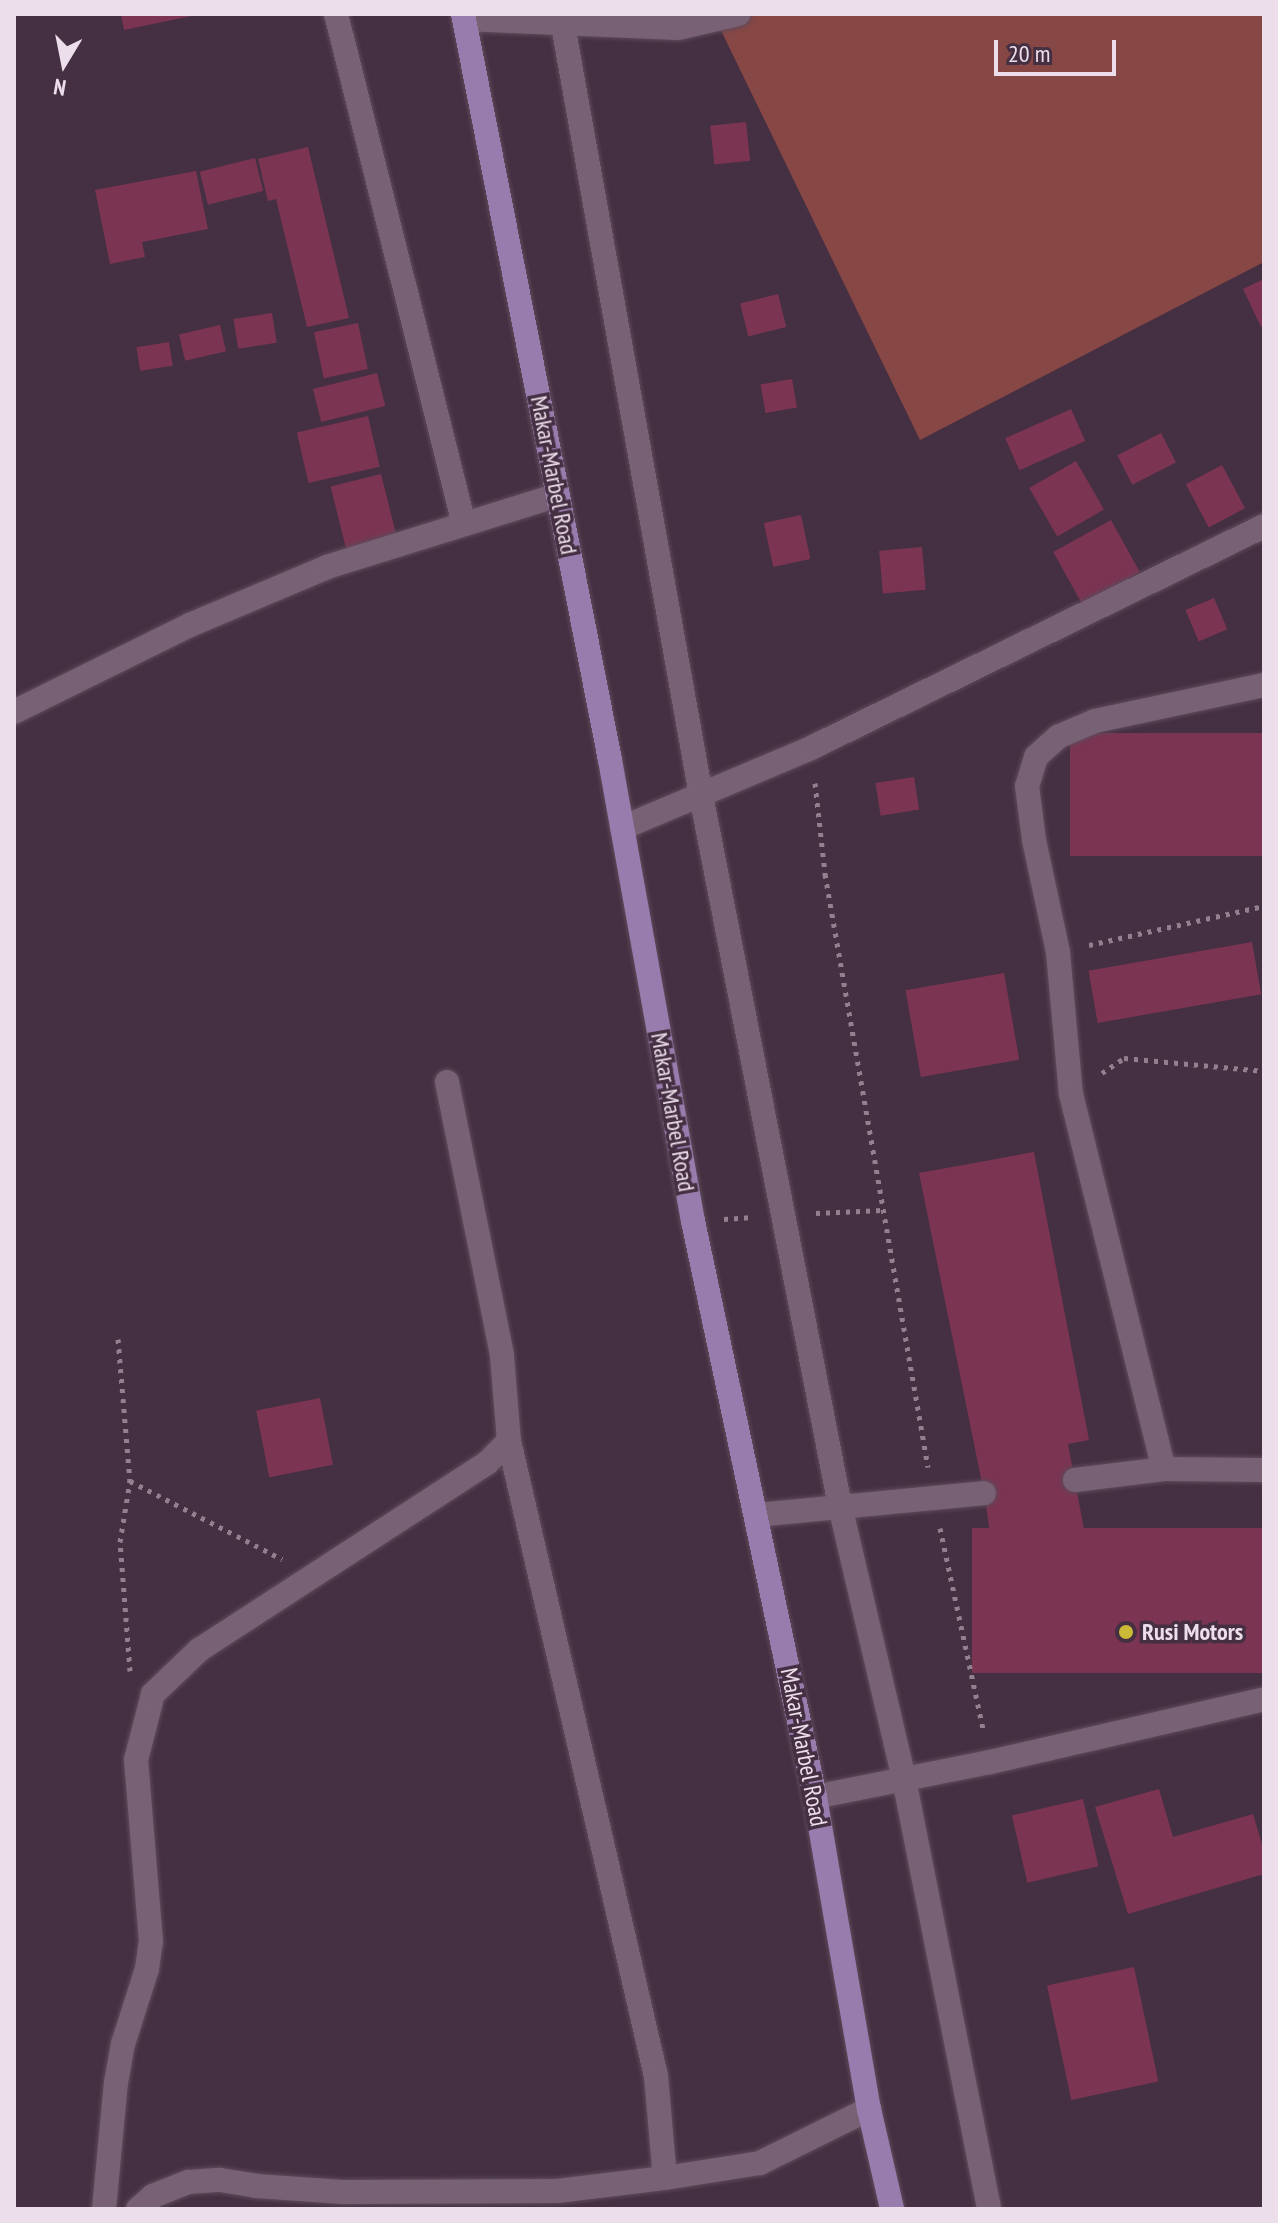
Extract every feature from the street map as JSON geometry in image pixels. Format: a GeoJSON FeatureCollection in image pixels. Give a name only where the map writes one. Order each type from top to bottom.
{"type":"FeatureCollection","features":[{"type":"Feature","properties":{"kind":"main road","name":"Makar-Marbel Road"},"geometry":{"type":"LineString","coordinates":[[463,16],[622,828],[693,1221],[815,1797],[869,2109],[892,2209]]}},
{"type":"Feature","properties":{"kind":"street"},"geometry":{"type":"LineString","coordinates":[[336,14],[464,524]]}},
{"type":"Feature","properties":{"kind":"street"},"geometry":{"type":"LineString","coordinates":[[463,16],[561,18],[678,28],[738,14]]}},
{"type":"Feature","properties":{"kind":"street"},"geometry":{"type":"LineString","coordinates":[[561,18],[701,795],[840,1506],[904,1779],[989,2209]]}},
{"type":"Feature","properties":{"kind":"street"},"geometry":{"type":"LineString","coordinates":[[14,712],[190,625],[327,567],[558,495]]}},
{"type":"Feature","properties":{"kind":"street"},"geometry":{"type":"LineString","coordinates":[[622,828],[811,748],[1264,526]]}},
{"type":"Feature","properties":{"kind":"street"},"geometry":{"type":"LineString","coordinates":[[1164,1469],[1071,1094],[1058,952],[1034,840],[1027,786],[1036,757],[1059,736],[1095,721],[1264,685]]}},
{"type":"Feature","properties":{"kind":"street"},"geometry":{"type":"LineString","coordinates":[[447,1082],[502,1356],[509,1441],[656,2076],[665,2178]]}},
{"type":"Feature","properties":{"kind":"street"},"geometry":{"type":"LineString","coordinates":[[104,2209],[116,2083],[123,2044],[147,1969],[151,1942],[136,1760],[153,1694],[199,1650],[487,1463],[509,1441]]}},
{"type":"Feature","properties":{"kind":"street"},"geometry":{"type":"LineString","coordinates":[[1075,1480],[1164,1469],[1264,1470]]}},
{"type":"Feature","properties":{"kind":"street"},"geometry":{"type":"LineString","coordinates":[[757,1515],[984,1493]]}},
{"type":"Feature","properties":{"kind":"street"},"geometry":{"type":"LineString","coordinates":[[815,1797],[990,1762],[1264,1699]]}},
{"type":"Feature","properties":{"kind":"street"},"geometry":{"type":"LineString","coordinates":[[138,2209],[153,2196],[188,2182],[220,2180],[256,2186],[343,2192],[557,2191],[665,2178],[760,2163],[869,2109]]}},
{"type":"Feature","properties":{"kind":"street"},"geometry":{"type":"LineString","coordinates":[[520,2209],[557,2191]]}},
{"type":"Feature","properties":{"kind":"path"},"geometry":{"type":"LineString","coordinates":[[811,748],[825,874],[933,1497],[990,1762]]}},
{"type":"Feature","properties":{"kind":"path"},"geometry":{"type":"LineString","coordinates":[[1058,952],[1264,906]]}},
{"type":"Feature","properties":{"kind":"path"},"geometry":{"type":"LineString","coordinates":[[1071,1094],[1124,1058],[1264,1071]]}},
{"type":"Feature","properties":{"kind":"path"},"geometry":{"type":"LineString","coordinates":[[118,1339],[130,1481],[120,1542],[130,1682]]}},
{"type":"Feature","properties":{"kind":"path"},"geometry":{"type":"LineString","coordinates":[[130,1481],[314,1576]]}},
{"type":"Feature","properties":{"kind":"shaded area"},"geometry":{"type":"Polygon","coordinates":[[[713,14],[1264,14],[1264,262],[920,440],[713,14]]]}},
{"type":"Feature","properties":{"kind":"building"},"geometry":{"type":"Polygon","coordinates":[[[121,14],[196,14],[196,15],[124,30],[121,14]]]}},
{"type":"Feature","properties":{"kind":"building"},"geometry":{"type":"Polygon","coordinates":[[[746,122],[750,161],[714,165],[710,126],[746,122]]]}},
{"type":"Feature","properties":{"kind":"building"},"geometry":{"type":"Polygon","coordinates":[[[308,147],[349,318],[307,327],[276,199],[268,201],[258,159],[308,147]]]}},
{"type":"Feature","properties":{"kind":"building"},"geometry":{"type":"Polygon","coordinates":[[[255,158],[263,191],[208,205],[200,172],[255,158]]]}},
{"type":"Feature","properties":{"kind":"building"},"geometry":{"type":"Polygon","coordinates":[[[196,171],[208,229],[142,242],[145,257],[110,264],[95,190],[196,171]]]}},
{"type":"Feature","properties":{"kind":"building"},"geometry":{"type":"Polygon","coordinates":[[[1264,279],[1264,326],[1261,327],[1243,289],[1264,279]]]}},
{"type":"Feature","properties":{"kind":"building"},"geometry":{"type":"Polygon","coordinates":[[[778,294],[786,327],[748,336],[740,303],[778,294]]]}},
{"type":"Feature","properties":{"kind":"building"},"geometry":{"type":"Polygon","coordinates":[[[272,313],[277,343],[238,349],[233,319],[272,313]]]}},
{"type":"Feature","properties":{"kind":"building"},"geometry":{"type":"Polygon","coordinates":[[[358,323],[368,369],[324,378],[314,332],[358,323]]]}},
{"type":"Feature","properties":{"kind":"building"},"geometry":{"type":"Polygon","coordinates":[[[220,325],[226,351],[185,361],[179,334],[220,325]]]}},
{"type":"Feature","properties":{"kind":"building"},"geometry":{"type":"Polygon","coordinates":[[[169,342],[173,366],[140,371],[136,347],[169,342]]]}},
{"type":"Feature","properties":{"kind":"building"},"geometry":{"type":"Polygon","coordinates":[[[377,373],[385,406],[321,422],[313,389],[377,373]]]}},
{"type":"Feature","properties":{"kind":"building"},"geometry":{"type":"Polygon","coordinates":[[[792,379],[797,408],[766,413],[760,385],[792,379]]]}},
{"type":"Feature","properties":{"kind":"building"},"geometry":{"type":"Polygon","coordinates":[[[1071,409],[1085,441],[1019,470],[1005,438],[1071,409]]]}},
{"type":"Feature","properties":{"kind":"building"},"geometry":{"type":"Polygon","coordinates":[[[368,416],[380,467],[309,483],[297,432],[368,416]]]}},
{"type":"Feature","properties":{"kind":"building"},"geometry":{"type":"Polygon","coordinates":[[[1161,433],[1176,462],[1132,485],[1117,455],[1161,433]]]}},
{"type":"Feature","properties":{"kind":"building"},"geometry":{"type":"Polygon","coordinates":[[[1076,461],[1104,509],[1057,536],[1029,488],[1076,461]]]}},
{"type":"Feature","properties":{"kind":"building"},"geometry":{"type":"Polygon","coordinates":[[[1222,465],[1245,508],[1209,528],[1186,484],[1222,465]]]}},
{"type":"Feature","properties":{"kind":"building"},"geometry":{"type":"Polygon","coordinates":[[[381,474],[396,536],[346,549],[331,487],[381,474]]]}},
{"type":"Feature","properties":{"kind":"building"},"geometry":{"type":"Polygon","coordinates":[[[801,515],[810,559],[773,567],[764,523],[801,515]]]}},
{"type":"Feature","properties":{"kind":"building"},"geometry":{"type":"Polygon","coordinates":[[[1111,520],[1140,572],[1082,604],[1053,552],[1111,520]]]}},
{"type":"Feature","properties":{"kind":"building"},"geometry":{"type":"Polygon","coordinates":[[[922,547],[926,590],[883,594],[879,551],[922,547]]]}},
{"type":"Feature","properties":{"kind":"building"},"geometry":{"type":"Polygon","coordinates":[[[1214,598],[1227,629],[1199,641],[1185,610],[1214,598]]]}},
{"type":"Feature","properties":{"kind":"building"},"geometry":{"type":"Polygon","coordinates":[[[1070,733],[1264,733],[1264,856],[1070,856],[1070,733]]]}},
{"type":"Feature","properties":{"kind":"building"},"geometry":{"type":"Polygon","coordinates":[[[914,777],[919,810],[881,816],[875,783],[914,777]]]}},
{"type":"Feature","properties":{"kind":"building"},"geometry":{"type":"Polygon","coordinates":[[[1252,942],[1261,994],[1098,1023],[1089,971],[1252,942]]]}},
{"type":"Feature","properties":{"kind":"building"},"geometry":{"type":"Polygon","coordinates":[[[1004,973],[1019,1060],[921,1077],[906,990],[1004,973]]]}},
{"type":"Feature","properties":{"kind":"building"},"geometry":{"type":"Polygon","coordinates":[[[1034,1152],[1089,1440],[1068,1444],[1090,1561],[997,1579],[984,1493],[919,1173],[1034,1152]]]}},
{"type":"Feature","properties":{"kind":"building"},"geometry":{"type":"Polygon","coordinates":[[[320,1398],[333,1465],[269,1477],[256,1410],[320,1398]]]}},
{"type":"Feature","properties":{"kind":"building","name":"Rusi Motors"},"geometry":{"type":"Polygon","coordinates":[[[972,1528],[1264,1528],[1264,1673],[972,1673],[972,1528]]]}},
{"type":"Feature","properties":{"kind":"building"},"geometry":{"type":"Polygon","coordinates":[[[1159,1789],[1173,1837],[1253,1814],[1264,1851],[1264,1874],[1128,1914],[1095,1807],[1159,1789]]]}},
{"type":"Feature","properties":{"kind":"building"},"geometry":{"type":"Polygon","coordinates":[[[1083,1799],[1099,1866],[1027,1883],[1012,1815],[1083,1799]]]}},
{"type":"Feature","properties":{"kind":"building"},"geometry":{"type":"Polygon","coordinates":[[[1134,1967],[1158,2081],[1071,2100],[1047,1986],[1134,1967]]]}},
{"type":"Feature","properties":{"kind":"place","name":"Rusi Motors"},"geometry":{"type":"Point","coordinates":[1126,1632]}}]}
